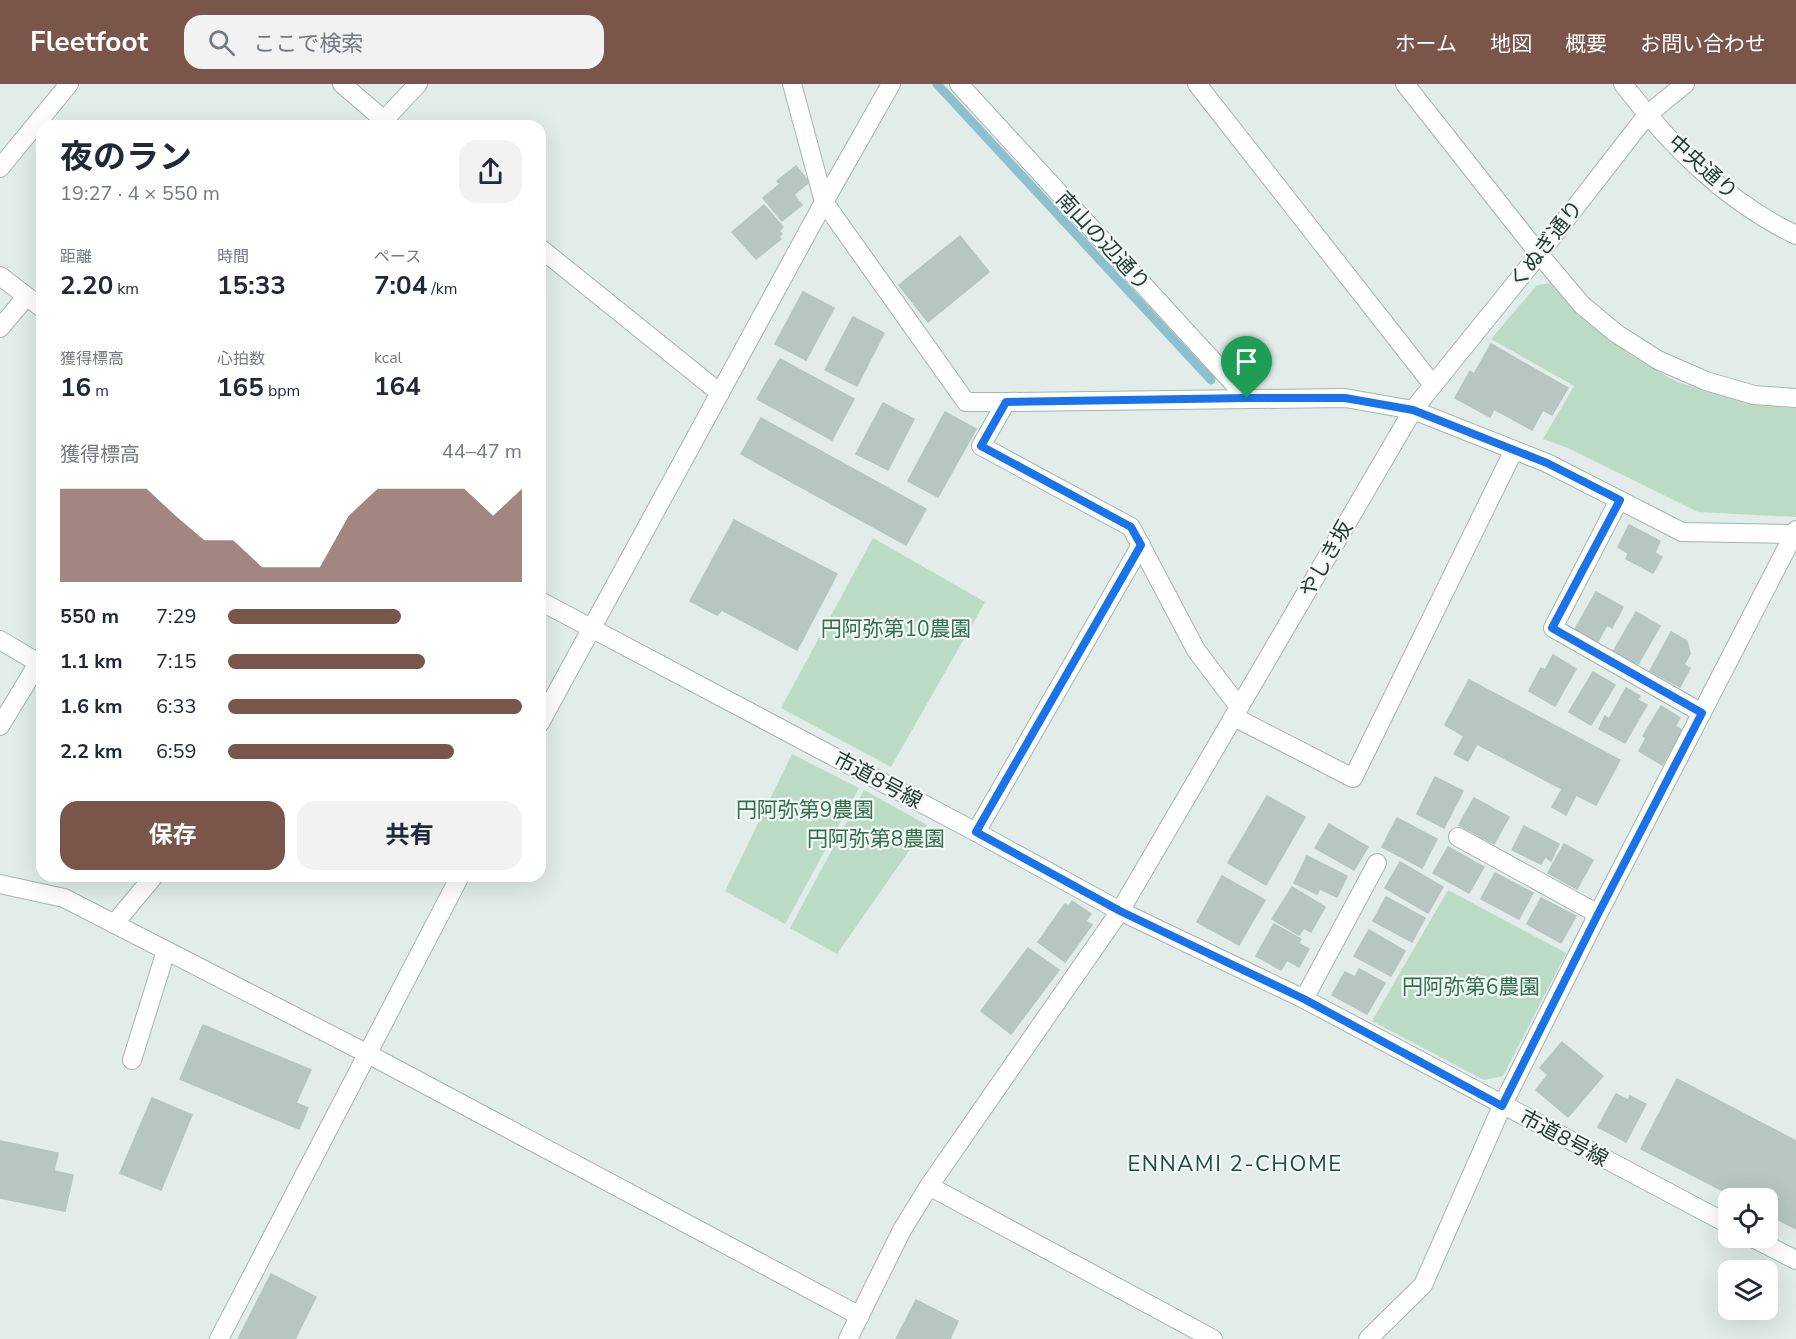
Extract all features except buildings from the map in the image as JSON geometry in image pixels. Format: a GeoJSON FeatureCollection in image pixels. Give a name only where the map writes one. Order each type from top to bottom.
{"type":"FeatureCollection","features":[{"type":"Feature","properties":{"kind":"street"},"geometry":{"type":"LineString","coordinates":[[39,120],[69,84]]}},
{"type":"Feature","properties":{"kind":"street"},"geometry":{"type":"LineString","coordinates":[[342,84],[384,120]]}},
{"type":"Feature","properties":{"kind":"street"},"geometry":{"type":"LineString","coordinates":[[389,120],[418,84]]}},
{"type":"Feature","properties":{"kind":"street"},"geometry":{"type":"LineString","coordinates":[[792,84],[824,202],[966,402],[1345,398],[1413,410],[1547,463],[1682,532],[1795,532],[1502,1106],[1423,1285],[1368,1339]]}},
{"type":"Feature","properties":{"kind":"street"},"geometry":{"type":"LineString","coordinates":[[546,712],[824,202],[891,84]]}},
{"type":"Feature","properties":{"kind":"street","name":"南山の辺通り"},"geometry":{"type":"LineString","coordinates":[[959,84],[1247,398]]}},
{"type":"Feature","properties":{"kind":"street"},"geometry":{"type":"LineString","coordinates":[[1197,84],[1434,385]]}},
{"type":"Feature","properties":{"kind":"street"},"geometry":{"type":"LineString","coordinates":[[1405,84],[1582,305],[1617,334],[1658,360],[1706,381],[1754,395],[1796,398]]}},
{"type":"Feature","properties":{"kind":"street","name":"中央通り"},"geometry":{"type":"LineString","coordinates":[[1623,84],[1679,150],[1710,178],[1746,205],[1796,235]]}},
{"type":"Feature","properties":{"kind":"street","name":"くぬぎ通り"},"geometry":{"type":"LineString","coordinates":[[1413,410],[1647,115],[1685,84]]}},
{"type":"Feature","properties":{"kind":"street"},"geometry":{"type":"LineString","coordinates":[[0,168],[36,124]]}},
{"type":"Feature","properties":{"kind":"street"},"geometry":{"type":"LineString","coordinates":[[546,253],[720,393]]}},
{"type":"Feature","properties":{"kind":"street"},"geometry":{"type":"LineString","coordinates":[[0,276],[36,304]]}},
{"type":"Feature","properties":{"kind":"street"},"geometry":{"type":"LineString","coordinates":[[0,328],[26,297]]}},
{"type":"Feature","properties":{"kind":"street"},"geometry":{"type":"LineString","coordinates":[[1006,402],[981,446],[1131,527],[1196,650],[1237,712],[1353,778],[1514,450]]}},
{"type":"Feature","properties":{"kind":"street","name":"やしき坂"},"geometry":{"type":"LineString","coordinates":[[848,1339],[902,1230],[929,1186],[1120,911],[1413,410]]}},
{"type":"Feature","properties":{"kind":"street"},"geometry":{"type":"LineString","coordinates":[[1620,500],[1552,628],[1702,713]]}},
{"type":"Feature","properties":{"kind":"street"},"geometry":{"type":"LineString","coordinates":[[976,832],[1141,545]]}},
{"type":"Feature","properties":{"kind":"street","name":"市道8号線"},"geometry":{"type":"LineString","coordinates":[[546,604],[1120,911],[1304,999],[1718,1219]]}},
{"type":"Feature","properties":{"kind":"street"},"geometry":{"type":"LineString","coordinates":[[0,640],[36,658]]}},
{"type":"Feature","properties":{"kind":"street"},"geometry":{"type":"LineString","coordinates":[[0,726],[36,667]]}},
{"type":"Feature","properties":{"kind":"street"},"geometry":{"type":"LineString","coordinates":[[1458,837],[1598,914]]}},
{"type":"Feature","properties":{"kind":"street"},"geometry":{"type":"LineString","coordinates":[[1304,999],[1377,863]]}},
{"type":"Feature","properties":{"kind":"street"},"geometry":{"type":"LineString","coordinates":[[114,924],[149,882]]}},
{"type":"Feature","properties":{"kind":"street"},"geometry":{"type":"LineString","coordinates":[[219,1339],[457,882]]}},
{"type":"Feature","properties":{"kind":"street"},"geometry":{"type":"LineString","coordinates":[[0,884],[64,898],[368,1054],[860,1316]]}},
{"type":"Feature","properties":{"kind":"street"},"geometry":{"type":"LineString","coordinates":[[132,1060],[166,951]]}},
{"type":"Feature","properties":{"kind":"street"},"geometry":{"type":"LineString","coordinates":[[929,1186],[1213,1339]]}},
{"type":"Feature","properties":{"kind":"street"},"geometry":{"type":"LineString","coordinates":[[1773,1248],[1796,1260]]}},
{"type":"Feature","properties":{"kind":"green space"},"geometry":{"type":"Polygon","coordinates":[[[1552,283],[1577,314],[1632,356],[1677,382],[1756,405],[1796,408],[1796,517],[1698,512],[1568,448],[1543,439],[1574,386],[1491,339],[1537,285],[1552,283]]]}},
{"type":"Feature","properties":{"kind":"green space","name":"円阿弥第10農園"},"geometry":{"type":"Polygon","coordinates":[[[873,538],[985,602],[891,767],[781,708],[873,538]]]}},
{"type":"Feature","properties":{"kind":"green space","name":"円阿弥第9農園"},"geometry":{"type":"Polygon","coordinates":[[[792,754],[859,788],[785,924],[725,891],[792,754]]]}},
{"type":"Feature","properties":{"kind":"green space","name":"円阿弥第8農園"},"geometry":{"type":"Polygon","coordinates":[[[864,790],[927,825],[837,954],[790,928],[864,790]]]}},
{"type":"Feature","properties":{"kind":"green space","name":"円阿弥第6農園"},"geometry":{"type":"Polygon","coordinates":[[[1448,890],[1566,953],[1503,1076],[1484,1080],[1372,1021],[1448,890]]]}},
{"type":"Feature","properties":{"kind":"waterway"},"geometry":{"type":"LineString","coordinates":[[937,84],[1211,380]]}},
{"type":"Feature","properties":{"kind":"district","name":"ENNAMI 2-CHOME"},"geometry":{"type":"Point","coordinates":[1235,1164]}},
{"type":"Feature","properties":{"kind":"route"},"geometry":{"type":"LineString","coordinates":[[1247,398],[1345,398],[1413,410],[1547,463],[1620,500],[1552,628],[1702,713],[1502,1106],[1304,999],[1120,911],[976,832],[1141,545],[1131,527],[981,446],[1006,402],[1247,398]]}}]}
